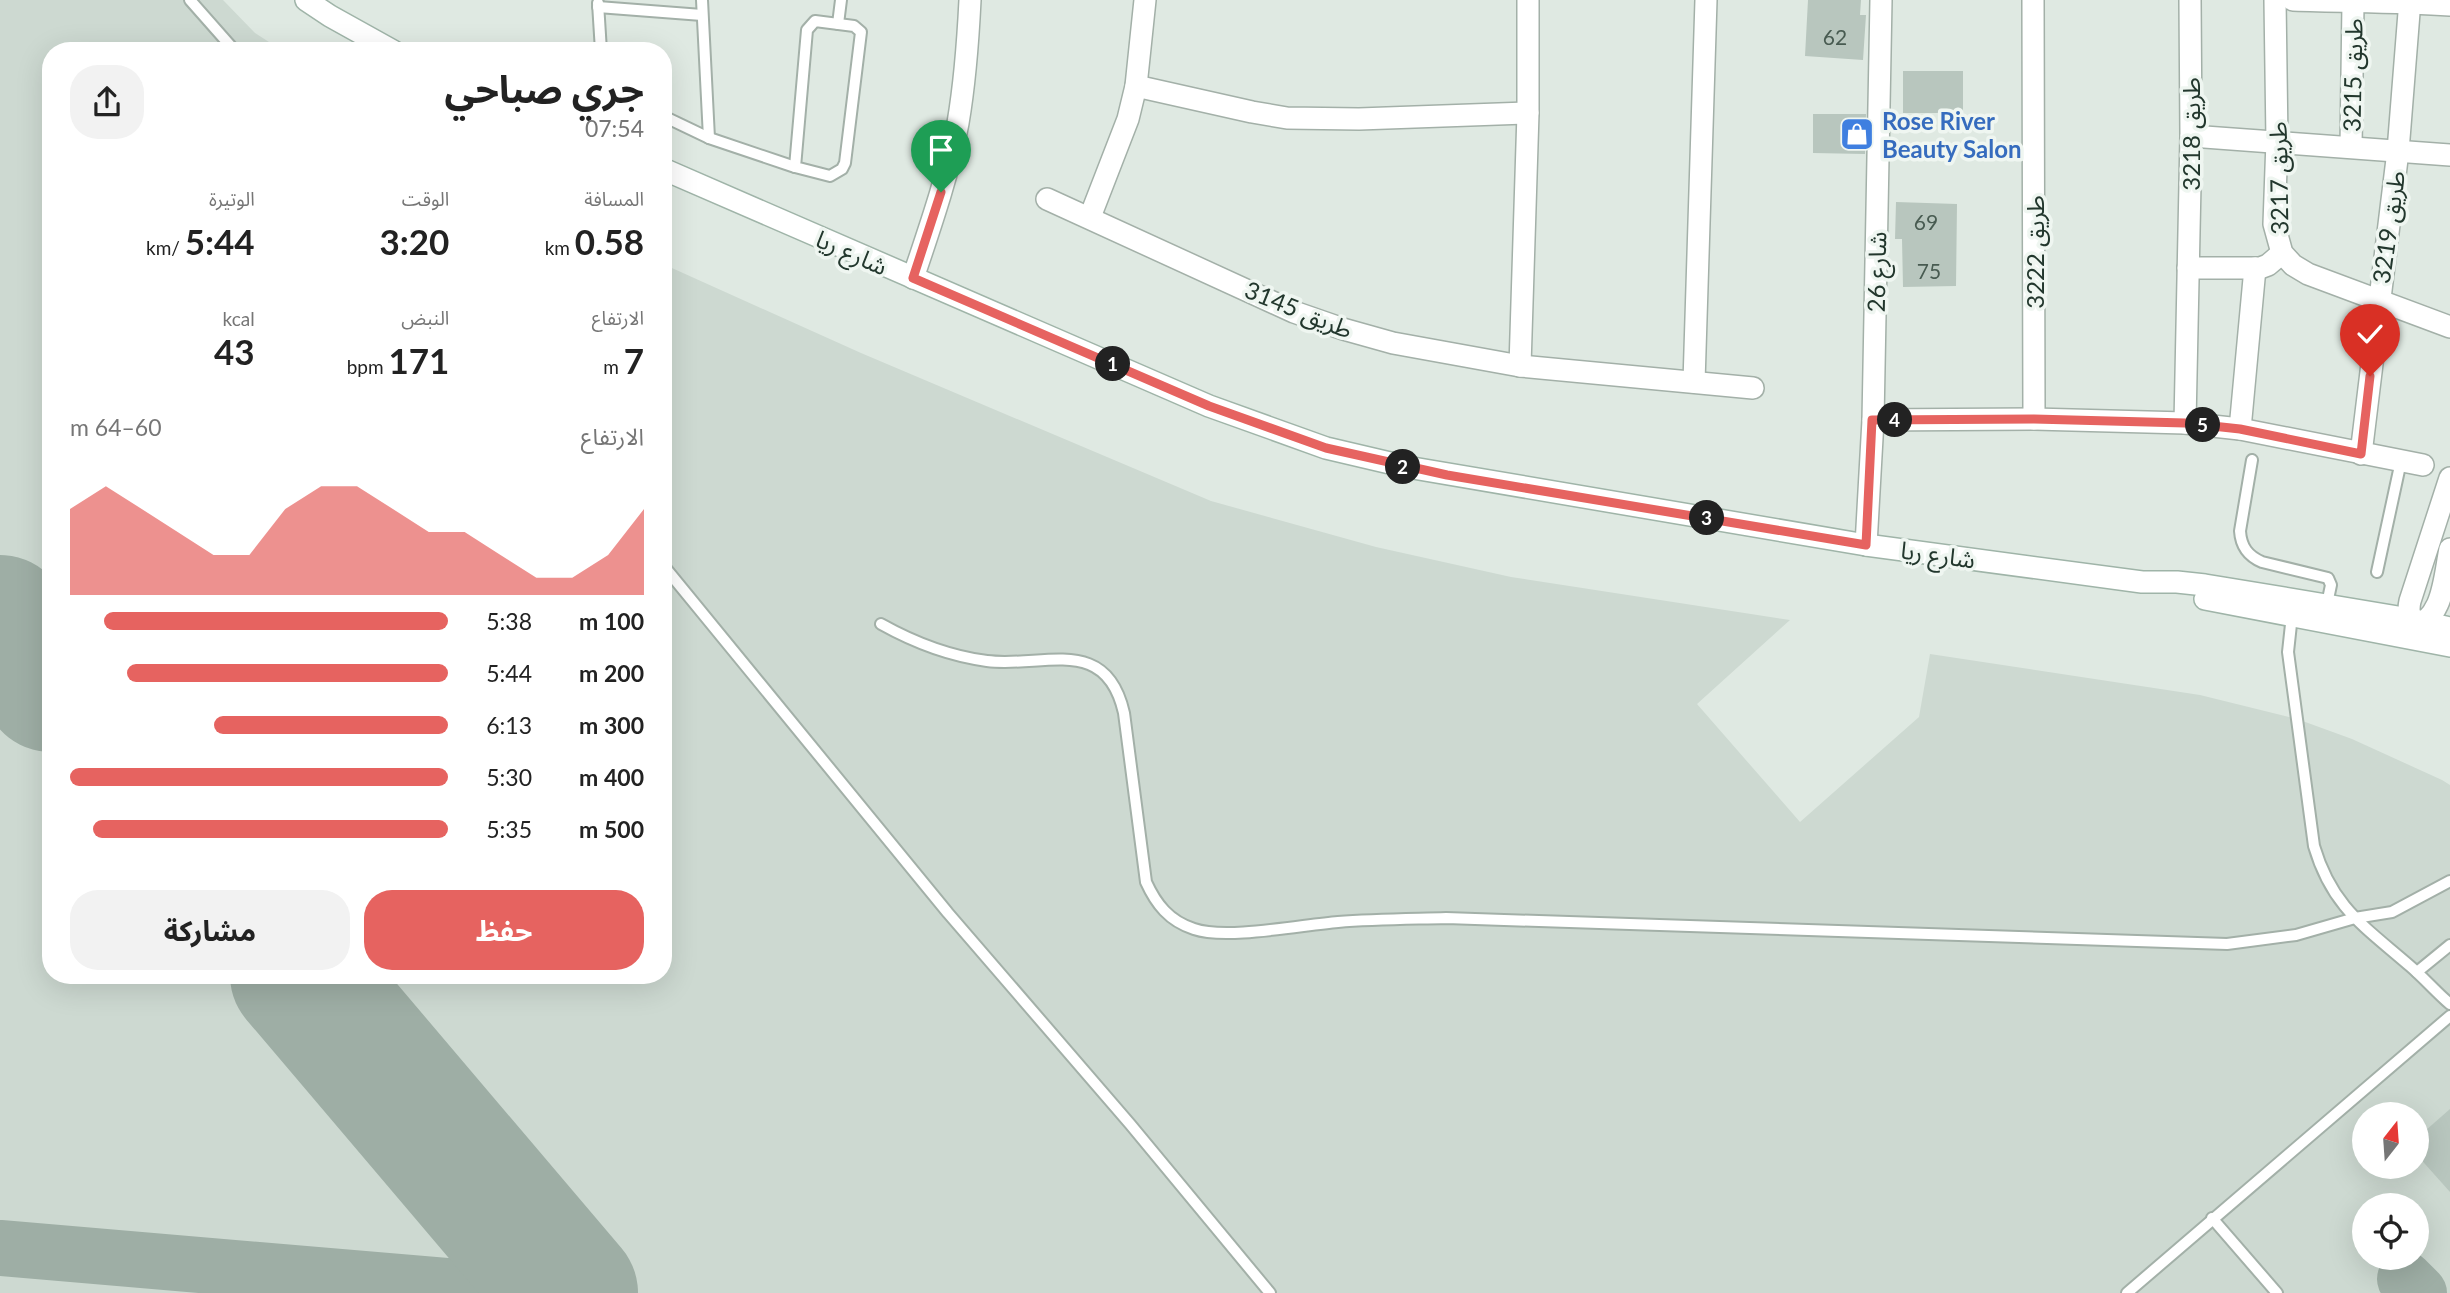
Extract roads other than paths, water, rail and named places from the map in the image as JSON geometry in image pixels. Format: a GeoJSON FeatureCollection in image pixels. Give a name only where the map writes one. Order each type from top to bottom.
{"type":"FeatureCollection","features":[{"type":"Feature","properties":{"kind":"street"},"geometry":{"type":"LineString","coordinates":[[306,0],[377,42]]}},
{"type":"Feature","properties":{"kind":"street"},"geometry":{"type":"LineString","coordinates":[[913,278],[941,192],[958,124],[968,55],[970,0]]}},
{"type":"Feature","properties":{"kind":"street"},"geometry":{"type":"LineString","coordinates":[[1090,217],[1128,119],[1136,86],[1145,0]]}},
{"type":"Feature","properties":{"kind":"street"},"geometry":{"type":"LineString","coordinates":[[1520,366],[1528,113],[1528,0]]}},
{"type":"Feature","properties":{"kind":"street"},"geometry":{"type":"LineString","coordinates":[[1694,382],[1706,0]]}},
{"type":"Feature","properties":{"kind":"street","name":"شارع 26"},"geometry":{"type":"LineString","coordinates":[[1866,545],[1872,420],[1881,0]]}},
{"type":"Feature","properties":{"kind":"street","name":"طريق 3222"},"geometry":{"type":"LineString","coordinates":[[2034,0],[2034,419]]}},
{"type":"Feature","properties":{"kind":"street","name":"طريق 3218"},"geometry":{"type":"LineString","coordinates":[[2185,423],[2191,136],[2190,0]]}},
{"type":"Feature","properties":{"kind":"street","name":"طريق 3217"},"geometry":{"type":"LineString","coordinates":[[2274,0],[2277,141],[2274,224],[2282,253],[2293,265],[2308,274],[2450,327]]}},
{"type":"Feature","properties":{"kind":"street"},"geometry":{"type":"LineString","coordinates":[[2293,0],[2353,3],[2410,1],[2450,5]]}},
{"type":"Feature","properties":{"kind":"street","name":"طريق 3219"},"geometry":{"type":"LineString","coordinates":[[2361,454],[2398,151],[2410,1]]}},
{"type":"Feature","properties":{"kind":"street","name":"طريق 3215"},"geometry":{"type":"LineString","coordinates":[[2351,147],[2353,3]]}},
{"type":"Feature","properties":{"kind":"street"},"geometry":{"type":"LineString","coordinates":[[1136,86],[1252,113],[1287,117],[1359,119],[1528,113]]}},
{"type":"Feature","properties":{"kind":"street","name":"طريق 3215"},"geometry":{"type":"LineString","coordinates":[[2191,136],[2450,155]]}},
{"type":"Feature","properties":{"kind":"street","name":"شارع ريا"},"geometry":{"type":"LineString","coordinates":[[672,173],[1209,406],[1326,448],[1447,475],[1866,545],[2142,582],[2204,585],[2328,604],[2426,631]]}},
{"type":"Feature","properties":{"kind":"street","name":"طريق 3145"},"geometry":{"type":"LineString","coordinates":[[1047,199],[1294,312],[1393,343],[1520,366],[1754,388]]}},
{"type":"Feature","properties":{"kind":"street"},"geometry":{"type":"LineString","coordinates":[[2188,268],[2255,268],[2268,265],[2282,253]]}},
{"type":"Feature","properties":{"kind":"street"},"geometry":{"type":"LineString","coordinates":[[2240,429],[2255,268]]}},
{"type":"Feature","properties":{"kind":"street"},"geometry":{"type":"LineString","coordinates":[[1872,420],[2034,419],[2185,423],[2240,429],[2423,465]]}},
{"type":"Feature","properties":{"kind":"street"},"geometry":{"type":"LineString","coordinates":[[2450,478],[2408,611],[2426,631],[2438,605],[2450,549]]}},
{"type":"Feature","properties":{"kind":"street","name":"شارع ريا"},"geometry":{"type":"LineString","coordinates":[[2142,582],[2178,594],[2387,633],[2450,628]]}},
{"type":"Feature","properties":{"kind":"lane"},"geometry":{"type":"LineString","coordinates":[[190,0],[227,42]]}},
{"type":"Feature","properties":{"kind":"lane"},"geometry":{"type":"LineString","coordinates":[[702,0],[709,138]]}},
{"type":"Feature","properties":{"kind":"lane"},"geometry":{"type":"LineString","coordinates":[[838,24],[841,0]]}},
{"type":"Feature","properties":{"kind":"lane"},"geometry":{"type":"LineString","coordinates":[[600,42],[598,4],[702,15]]}},
{"type":"Feature","properties":{"kind":"lane"},"geometry":{"type":"LineString","coordinates":[[672,120],[709,138],[795,167],[830,176],[842,169],[845,163],[861,32],[854,26],[815,21],[807,30],[795,167]]}},
{"type":"Feature","properties":{"kind":"lane"},"geometry":{"type":"LineString","coordinates":[[2252,460],[2240,541],[2253,558],[2262,562],[2328,578],[2332,585],[2328,604]]}},
{"type":"Feature","properties":{"kind":"lane"},"geometry":{"type":"LineString","coordinates":[[2377,572],[2402,461]]}},
{"type":"Feature","properties":{"kind":"lane"},"geometry":{"type":"LineString","coordinates":[[672,576],[948,913],[1130,1124],[1270,1293]]}},
{"type":"Feature","properties":{"kind":"lane"},"geometry":{"type":"LineString","coordinates":[[2292,615],[2288,634],[2290,670],[2314,846],[2326,881],[2355,918],[2450,1004]]}},
{"type":"Feature","properties":{"kind":"lane"},"geometry":{"type":"LineString","coordinates":[[881,624],[906,638],[960,656],[1017,662],[1076,659],[1091,664],[1104,673],[1121,698],[1146,882],[1154,899],[1172,919],[1209,933],[1236,933],[1340,922],[1446,918],[2228,944],[2296,935],[2355,918],[2392,912],[2450,881]]}},
{"type":"Feature","properties":{"kind":"lane"},"geometry":{"type":"LineString","coordinates":[[2417,972],[2450,944]]}},
{"type":"Feature","properties":{"kind":"lane"},"geometry":{"type":"LineString","coordinates":[[2127,1293],[2450,1016]]}},
{"type":"Feature","properties":{"kind":"lane"},"geometry":{"type":"LineString","coordinates":[[2212,1218],[2277,1293]]}},
{"type":"Feature","properties":{"kind":"place","name":"Rose River Beauty Salon"},"geometry":{"type":"Point","coordinates":[1857,134]}}]}
